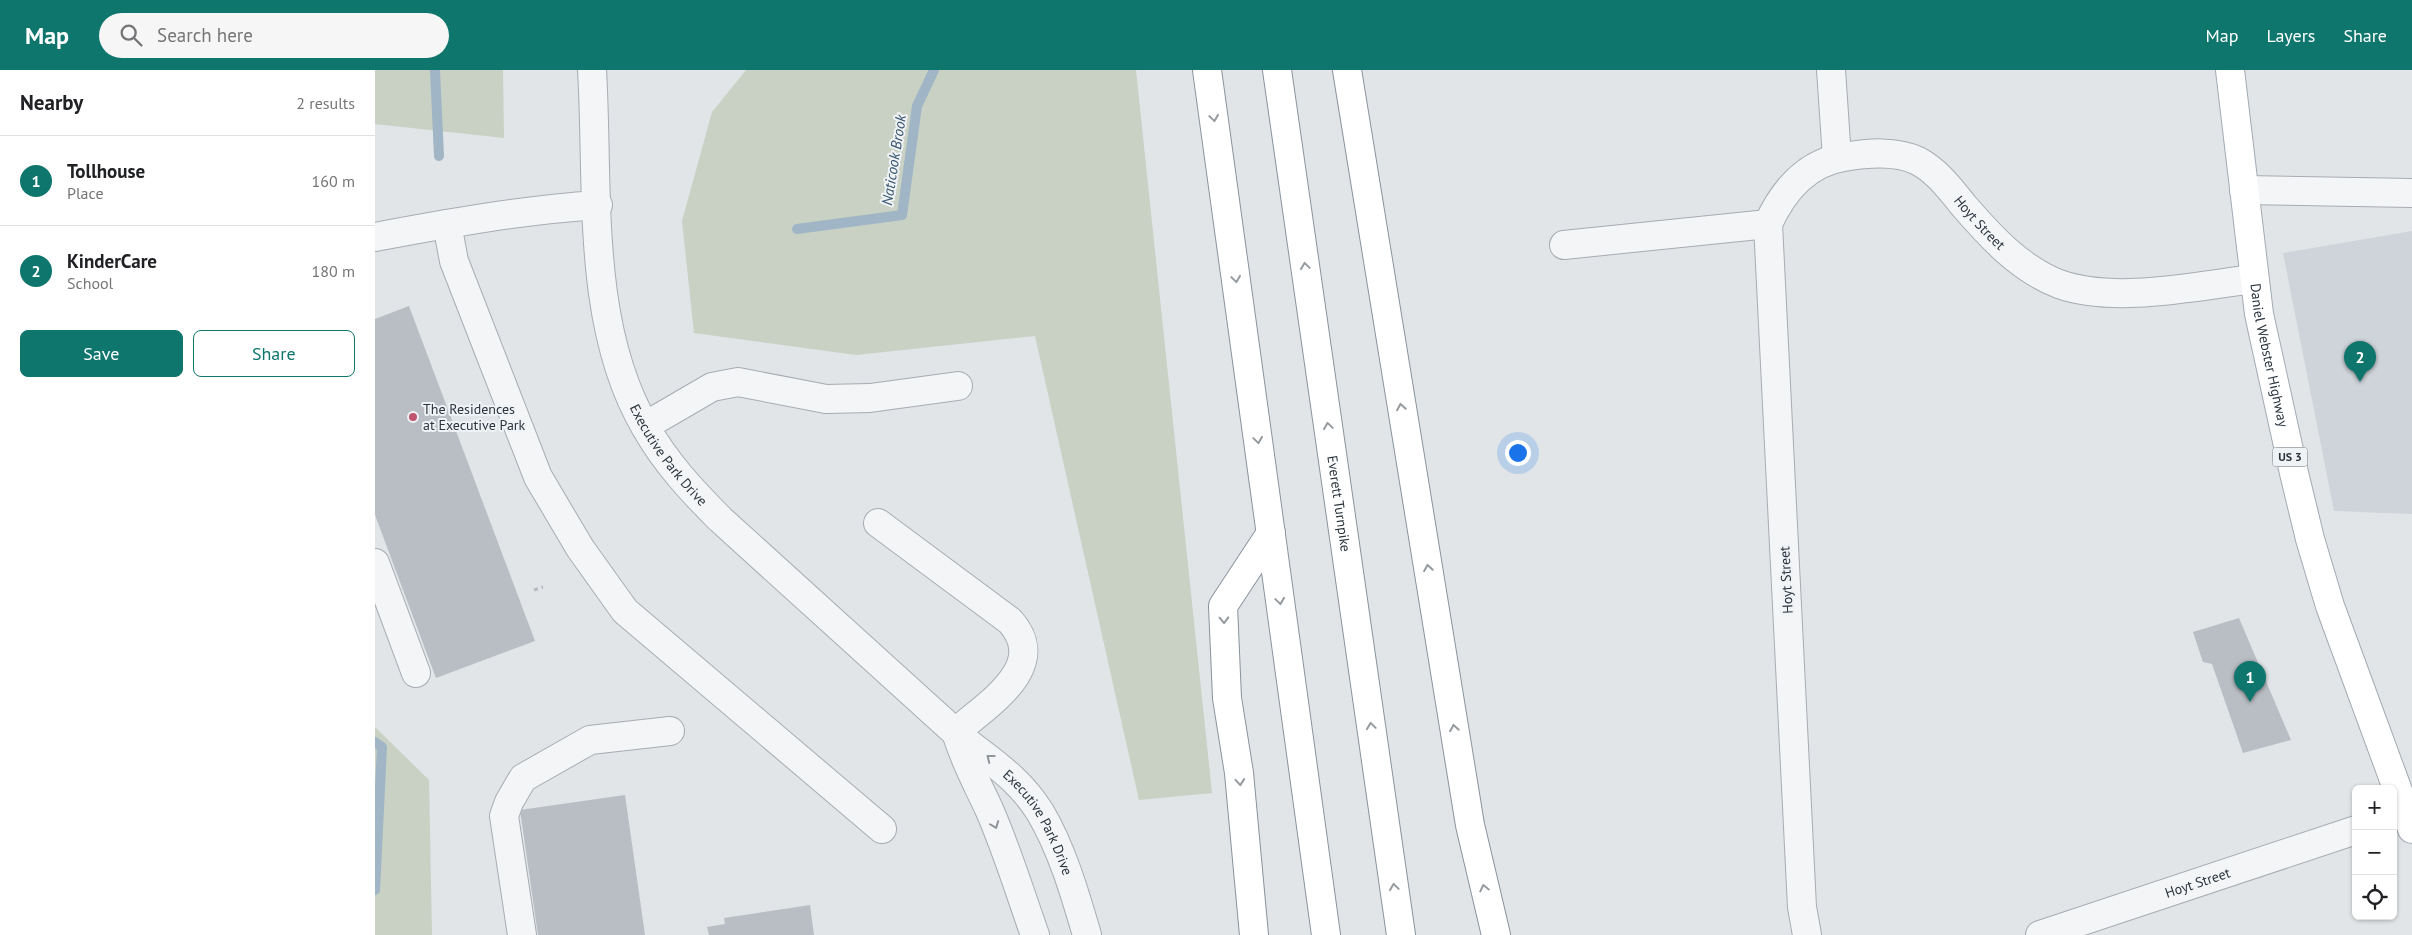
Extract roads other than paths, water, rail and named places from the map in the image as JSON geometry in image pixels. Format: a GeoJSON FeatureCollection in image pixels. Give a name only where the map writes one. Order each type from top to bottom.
{"type":"FeatureCollection","features":[{"type":"Feature","properties":{"kind":"main road"},"geometry":{"type":"LineString","coordinates":[[1207,70],[1326,935]]}},
{"type":"Feature","properties":{"kind":"main road","name":"Everett Turnpike"},"geometry":{"type":"LineString","coordinates":[[1277,70],[1401,935]]}},
{"type":"Feature","properties":{"kind":"main road"},"geometry":{"type":"LineString","coordinates":[[1347,70],[1470,825],[1496,935]]}},
{"type":"Feature","properties":{"kind":"main road","name":"Daniel Webster Highway"},"geometry":{"type":"LineString","coordinates":[[2230,70],[2254,279],[2267,355],[2310,539],[2330,606],[2403,820]]}},
{"type":"Feature","properties":{"kind":"main road"},"geometry":{"type":"LineString","coordinates":[[1254,935],[1239,772],[1227,698],[1223,606],[1271,533]]}},
{"type":"Feature","properties":{"kind":"street","name":"Executive Park Drive"},"geometry":{"type":"LineString","coordinates":[[592,70],[600,268],[608,324],[623,378],[645,426],[685,484],[719,520],[956,732],[1011,775],[1039,811],[1050,830],[1074,892],[1087,935]]}},
{"type":"Feature","properties":{"kind":"street"},"geometry":{"type":"LineString","coordinates":[[1831,70],[1837,158]]}},
{"type":"Feature","properties":{"kind":"street"},"geometry":{"type":"LineString","coordinates":[[2236,121],[2243,70]]}},
{"type":"Feature","properties":{"kind":"street","name":"Hoyt Street"},"geometry":{"type":"LineString","coordinates":[[1807,935],[1802,907],[1768,224],[1777,204],[1793,183],[1812,168],[1837,158],[1865,154],[1892,155],[1918,161],[1943,181],[1991,238],[2036,272],[2059,284],[2087,291],[2115,293],[2254,279]]}},
{"type":"Feature","properties":{"kind":"street"},"geometry":{"type":"LineString","coordinates":[[2245,190],[2412,193]]}},
{"type":"Feature","properties":{"kind":"street"},"geometry":{"type":"LineString","coordinates":[[375,237],[561,207],[598,205]]}},
{"type":"Feature","properties":{"kind":"street"},"geometry":{"type":"LineString","coordinates":[[447,224],[455,261],[538,477],[580,548],[625,612],[882,830]]}},
{"type":"Feature","properties":{"kind":"street"},"geometry":{"type":"LineString","coordinates":[[1564,245],[1768,224]]}},
{"type":"Feature","properties":{"kind":"street"},"geometry":{"type":"LineString","coordinates":[[645,426],[712,387],[738,382],[826,399],[870,398],[958,386]]}},
{"type":"Feature","properties":{"kind":"street"},"geometry":{"type":"LineString","coordinates":[[878,523],[1010,621],[1020,632],[1024,648],[1022,666],[1013,682],[956,732],[963,755],[989,809],[1035,935]]}},
{"type":"Feature","properties":{"kind":"street"},"geometry":{"type":"LineString","coordinates":[[375,563],[416,673]]}},
{"type":"Feature","properties":{"kind":"street"},"geometry":{"type":"LineString","coordinates":[[522,935],[504,816],[509,802],[523,778],[590,740],[670,731]]}},
{"type":"Feature","properties":{"kind":"street","name":"Hoyt Street"},"geometry":{"type":"LineString","coordinates":[[2040,935],[2352,831]]}},
{"type":"Feature","properties":{"kind":"waterway","name":"Naticook Brook"},"geometry":{"type":"LineString","coordinates":[[435,70],[439,156]]}},
{"type":"Feature","properties":{"kind":"waterway","name":"Naticook Brook"},"geometry":{"type":"LineString","coordinates":[[797,229],[902,215],[917,106],[934,70]]}},
{"type":"Feature","properties":{"kind":"waterway","name":"Naticook Brook"},"geometry":{"type":"LineString","coordinates":[[375,742],[382,747],[375,890]]}},
{"type":"Feature","properties":{"kind":"place","name":"KinderCare"},"geometry":{"type":"Point","coordinates":[2360,382]}},
{"type":"Feature","properties":{"kind":"place","name":"The Residences at Executive Park"},"geometry":{"type":"Point","coordinates":[413,417]}},
{"type":"Feature","properties":{"kind":"place","name":"Tollhouse"},"geometry":{"type":"Point","coordinates":[2250,702]}}]}
